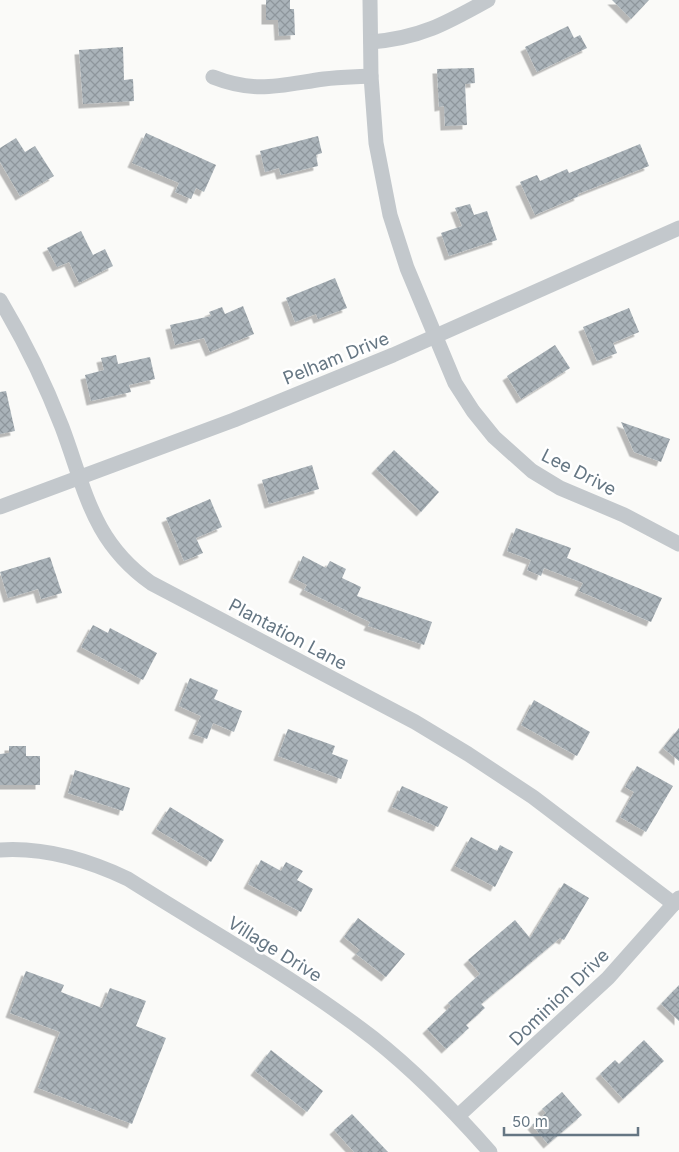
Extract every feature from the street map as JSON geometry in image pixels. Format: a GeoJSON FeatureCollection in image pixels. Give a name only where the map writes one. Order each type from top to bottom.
{"type":"FeatureCollection","features":[{"type":"Feature","properties":{"kind":"street","name":"Lee Drive"},"geometry":{"type":"LineString","coordinates":[[370,0],[371,76],[376,143],[390,216],[407,268],[455,384],[473,411],[494,437],[514,456],[548,481],[679,544]]}},
{"type":"Feature","properties":{"kind":"street"},"geometry":{"type":"LineString","coordinates":[[370,42],[397,40],[422,34],[442,26],[488,0]]}},
{"type":"Feature","properties":{"kind":"street"},"geometry":{"type":"LineString","coordinates":[[213,77],[245,86],[270,88],[325,79],[371,76]]}},
{"type":"Feature","properties":{"kind":"street","name":"Pelham Drive"},"geometry":{"type":"LineString","coordinates":[[0,506],[234,420],[435,336],[679,228]]}},
{"type":"Feature","properties":{"kind":"street","name":"Plantation Lane"},"geometry":{"type":"LineString","coordinates":[[0,300],[42,378],[94,518],[107,541],[123,560],[147,580],[415,722],[468,754],[533,797],[676,901]]}},
{"type":"Feature","properties":{"kind":"street","name":"Village Drive"},"geometry":{"type":"LineString","coordinates":[[0,850],[40,851],[73,858],[104,868],[128,879],[321,1000],[373,1038],[458,1116],[490,1152]]}},
{"type":"Feature","properties":{"kind":"street","name":"Dominion Drive"},"geometry":{"type":"LineString","coordinates":[[458,1116],[608,978],[676,901]]}},
{"type":"Feature","properties":{"kind":"building"},"geometry":{"type":"Polygon","coordinates":[[[266,0],[290,0],[290,9],[294,9],[295,35],[279,36],[278,20],[266,20],[266,0]]]}},
{"type":"Feature","properties":{"kind":"building"},"geometry":{"type":"Polygon","coordinates":[[[612,0],[649,0],[631,19],[612,0]]]}},
{"type":"Feature","properties":{"kind":"building"},"geometry":{"type":"Polygon","coordinates":[[[568,26],[574,38],[580,35],[587,48],[537,72],[525,47],[568,26]]]}},
{"type":"Feature","properties":{"kind":"building"},"geometry":{"type":"Polygon","coordinates":[[[123,47],[124,80],[133,79],[134,101],[83,104],[79,50],[123,47]]]}},
{"type":"Feature","properties":{"kind":"building"},"geometry":{"type":"Polygon","coordinates":[[[474,68],[475,83],[465,84],[467,125],[445,126],[444,106],[439,107],[437,69],[474,68]]]}},
{"type":"Feature","properties":{"kind":"building"},"geometry":{"type":"Polygon","coordinates":[[[146,133],[216,165],[204,192],[196,188],[191,199],[175,192],[179,183],[132,163],[146,133]]]}},
{"type":"Feature","properties":{"kind":"building"},"geometry":{"type":"Polygon","coordinates":[[[318,136],[322,153],[316,155],[318,166],[281,175],[279,168],[265,172],[260,151],[318,136]]]}},
{"type":"Feature","properties":{"kind":"building"},"geometry":{"type":"Polygon","coordinates":[[[16,138],[25,152],[35,146],[54,176],[20,196],[0,162],[0,148],[16,138]]]}},
{"type":"Feature","properties":{"kind":"building"},"geometry":{"type":"Polygon","coordinates":[[[640,144],[649,166],[578,194],[579,196],[535,215],[520,182],[537,175],[540,181],[567,169],[569,173],[640,144]]]}},
{"type":"Feature","properties":{"kind":"building"},"geometry":{"type":"Polygon","coordinates":[[[470,204],[474,215],[487,211],[497,240],[449,256],[441,233],[462,226],[455,208],[470,204]]]}},
{"type":"Feature","properties":{"kind":"building"},"geometry":{"type":"Polygon","coordinates":[[[81,231],[93,255],[105,249],[113,266],[79,283],[69,262],[57,267],[47,248],[81,231]]]}},
{"type":"Feature","properties":{"kind":"building"},"geometry":{"type":"Polygon","coordinates":[[[335,278],[347,308],[318,319],[316,314],[295,322],[286,298],[335,278]]]}},
{"type":"Feature","properties":{"kind":"building"},"geometry":{"type":"Polygon","coordinates":[[[243,306],[254,334],[210,352],[204,338],[175,345],[170,325],[211,316],[209,312],[222,307],[225,314],[243,306]]]}},
{"type":"Feature","properties":{"kind":"building"},"geometry":{"type":"Polygon","coordinates":[[[629,308],[639,332],[613,343],[617,353],[597,361],[583,327],[629,308]]]}},
{"type":"Feature","properties":{"kind":"building"},"geometry":{"type":"Polygon","coordinates":[[[555,345],[570,368],[521,399],[507,376],[555,345]]]}},
{"type":"Feature","properties":{"kind":"building"},"geometry":{"type":"Polygon","coordinates":[[[116,355],[118,364],[150,357],[155,379],[129,385],[131,392],[91,401],[85,375],[104,370],[101,358],[116,355]]]}},
{"type":"Feature","properties":{"kind":"building"},"geometry":{"type":"Polygon","coordinates":[[[6,391],[15,431],[0,434],[0,392],[6,391]]]}},
{"type":"Feature","properties":{"kind":"building"},"geometry":{"type":"Polygon","coordinates":[[[621,422],[670,439],[661,462],[634,452],[621,422]]]}},
{"type":"Feature","properties":{"kind":"building"},"geometry":{"type":"Polygon","coordinates":[[[394,450],[439,492],[421,512],[376,469],[394,450]]]}},
{"type":"Feature","properties":{"kind":"building"},"geometry":{"type":"Polygon","coordinates":[[[312,465],[319,489],[269,504],[262,480],[312,465]]]}},
{"type":"Feature","properties":{"kind":"building"},"geometry":{"type":"Polygon","coordinates":[[[210,499],[222,527],[196,538],[203,553],[184,561],[166,518],[210,499]]]}},
{"type":"Feature","properties":{"kind":"building"},"geometry":{"type":"Polygon","coordinates":[[[516,528],[571,548],[567,558],[662,598],[651,622],[579,591],[583,583],[544,568],[541,576],[527,570],[531,560],[507,551],[516,528]]]}},
{"type":"Feature","properties":{"kind":"building"},"geometry":{"type":"Polygon","coordinates":[[[303,556],[326,568],[330,561],[346,569],[342,578],[361,587],[357,596],[432,622],[424,645],[368,626],[370,622],[304,590],[307,585],[293,578],[303,556]]]}},
{"type":"Feature","properties":{"kind":"building"},"geometry":{"type":"Polygon","coordinates":[[[50,557],[62,593],[41,599],[38,589],[8,598],[0,572],[50,557]]]}},
{"type":"Feature","properties":{"kind":"building"},"geometry":{"type":"Polygon","coordinates":[[[93,625],[108,633],[110,628],[157,653],[143,680],[81,647],[93,625]]]}},
{"type":"Feature","properties":{"kind":"building"},"geometry":{"type":"Polygon","coordinates":[[[190,678],[218,690],[214,699],[242,711],[234,732],[213,723],[207,739],[193,734],[201,716],[179,706],[190,678]]]}},
{"type":"Feature","properties":{"kind":"building"},"geometry":{"type":"Polygon","coordinates":[[[534,700],[590,732],[577,756],[521,725],[534,700]]]}},
{"type":"Feature","properties":{"kind":"building"},"geometry":{"type":"Polygon","coordinates":[[[679,728],[679,761],[663,748],[679,728]]]}},
{"type":"Feature","properties":{"kind":"building"},"geometry":{"type":"Polygon","coordinates":[[[288,729],[335,746],[332,754],[348,760],[341,779],[278,756],[288,729]]]}},
{"type":"Feature","properties":{"kind":"building"},"geometry":{"type":"Polygon","coordinates":[[[9,746],[26,746],[26,756],[40,756],[40,785],[0,785],[0,754],[9,753],[9,746]]]}},
{"type":"Feature","properties":{"kind":"building"},"geometry":{"type":"Polygon","coordinates":[[[637,766],[673,786],[646,832],[620,817],[634,792],[625,787],[637,766]]]}},
{"type":"Feature","properties":{"kind":"building"},"geometry":{"type":"Polygon","coordinates":[[[75,770],[130,788],[123,811],[68,793],[75,770]]]}},
{"type":"Feature","properties":{"kind":"building"},"geometry":{"type":"Polygon","coordinates":[[[402,786],[448,807],[438,827],[392,807],[402,786]]]}},
{"type":"Feature","properties":{"kind":"building"},"geometry":{"type":"Polygon","coordinates":[[[170,807],[224,840],[211,862],[156,829],[170,807]]]}},
{"type":"Feature","properties":{"kind":"building"},"geometry":{"type":"Polygon","coordinates":[[[471,837],[497,851],[500,845],[513,852],[495,887],[455,866],[471,837]]]}},
{"type":"Feature","properties":{"kind":"building"},"geometry":{"type":"Polygon","coordinates":[[[261,860],[281,871],[286,862],[303,871],[297,880],[313,889],[301,912],[248,884],[261,860]]]}},
{"type":"Feature","properties":{"kind":"building"},"geometry":{"type":"Polygon","coordinates":[[[564,883],[589,898],[564,940],[560,938],[481,1004],[485,1008],[466,1025],[469,1028],[446,1049],[427,1029],[451,1006],[448,1003],[480,974],[468,960],[515,920],[530,938],[564,883]]]}},
{"type":"Feature","properties":{"kind":"building"},"geometry":{"type":"Polygon","coordinates":[[[358,918],[405,954],[386,977],[356,954],[360,950],[344,937],[358,918]]]}},
{"type":"Feature","properties":{"kind":"building"},"geometry":{"type":"Polygon","coordinates":[[[26,971],[64,985],[61,992],[102,1008],[110,988],[146,1001],[136,1026],[166,1038],[132,1124],[38,1088],[60,1032],[10,1013],[26,971]]]}},
{"type":"Feature","properties":{"kind":"building"},"geometry":{"type":"Polygon","coordinates":[[[679,985],[679,1021],[661,1004],[679,985]]]}},
{"type":"Feature","properties":{"kind":"building"},"geometry":{"type":"Polygon","coordinates":[[[644,1040],[664,1061],[623,1099],[600,1074],[615,1060],[619,1064],[644,1040]]]}},
{"type":"Feature","properties":{"kind":"building"},"geometry":{"type":"Polygon","coordinates":[[[271,1050],[323,1091],[307,1112],[255,1071],[271,1050]]]}},
{"type":"Feature","properties":{"kind":"building"},"geometry":{"type":"Polygon","coordinates":[[[562,1092],[582,1115],[548,1144],[532,1125],[546,1113],[542,1109],[562,1092]]]}},
{"type":"Feature","properties":{"kind":"building"},"geometry":{"type":"Polygon","coordinates":[[[352,1114],[388,1152],[354,1152],[334,1130],[352,1114]]]}}]}
